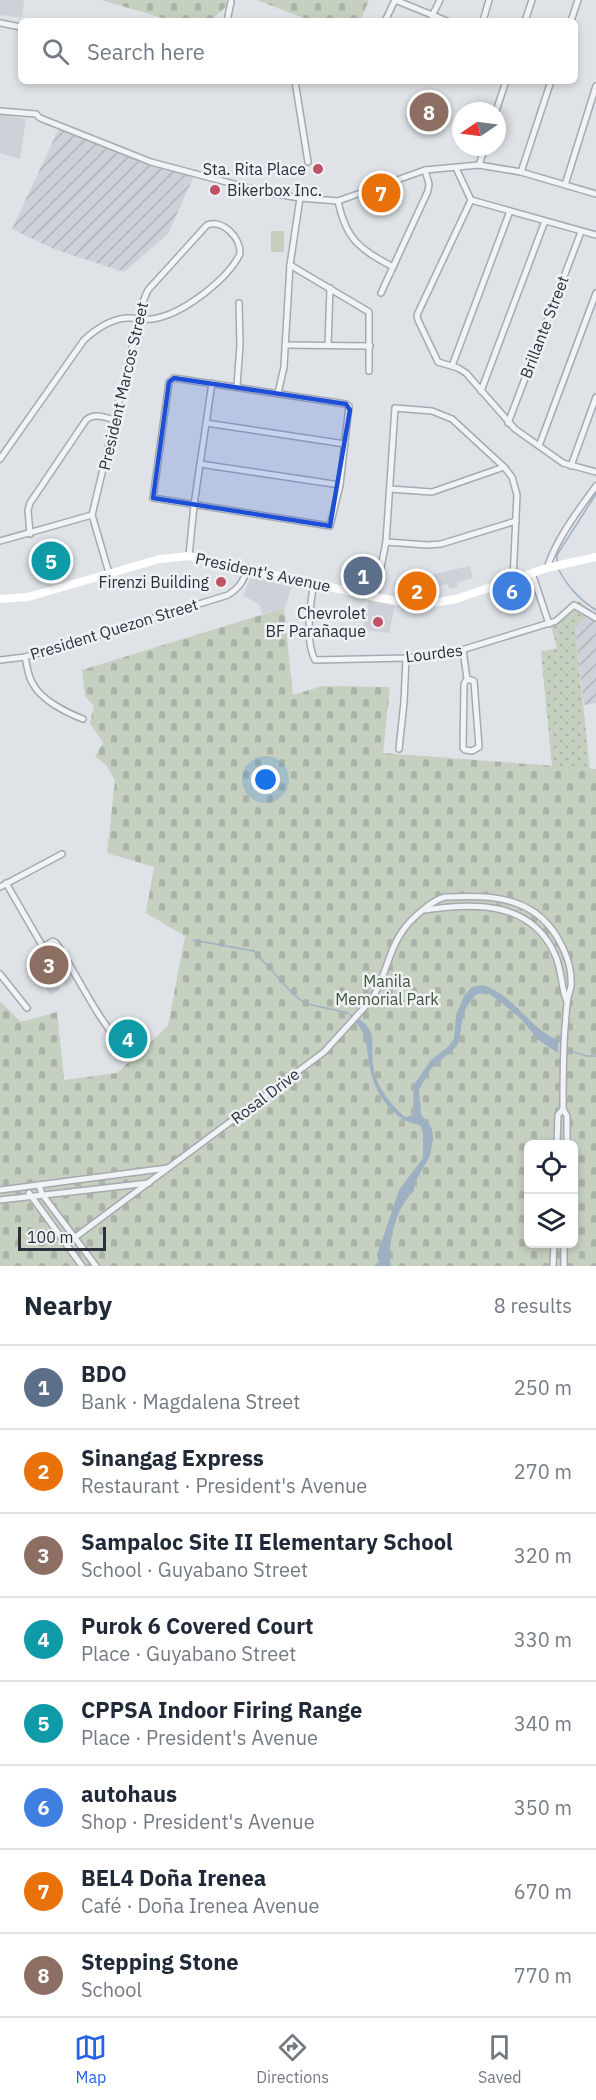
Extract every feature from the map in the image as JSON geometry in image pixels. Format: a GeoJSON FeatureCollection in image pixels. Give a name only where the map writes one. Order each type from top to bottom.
{"type":"FeatureCollection","features":[{"type":"Feature","properties":{"kind":"street"},"geometry":{"type":"LineString","coordinates":[[386,18],[395,0],[438,18]]}},
{"type":"Feature","properties":{"kind":"street"},"geometry":{"type":"LineString","coordinates":[[432,16],[440,0]]}},
{"type":"Feature","properties":{"kind":"street"},"geometry":{"type":"LineString","coordinates":[[484,18],[489,0]]}},
{"type":"Feature","properties":{"kind":"street"},"geometry":{"type":"LineString","coordinates":[[526,18],[532,0]]}},
{"type":"Feature","properties":{"kind":"street"},"geometry":{"type":"LineString","coordinates":[[572,18],[578,0]]}},
{"type":"Feature","properties":{"kind":"street"},"geometry":{"type":"LineString","coordinates":[[228,18],[231,2]]}},
{"type":"Feature","properties":{"kind":"street"},"geometry":{"type":"LineString","coordinates":[[0,22],[18,26]]}},
{"type":"Feature","properties":{"kind":"street"},"geometry":{"type":"LineString","coordinates":[[295,84],[308,162]]}},
{"type":"Feature","properties":{"kind":"street"},"geometry":{"type":"LineString","coordinates":[[499,102],[505,84]]}},
{"type":"Feature","properties":{"kind":"street"},"geometry":{"type":"LineString","coordinates":[[521,172],[550,84]]}},
{"type":"Feature","properties":{"kind":"street"},"geometry":{"type":"LineString","coordinates":[[566,185],[596,86]]}},
{"type":"Feature","properties":{"kind":"street"},"geometry":{"type":"LineString","coordinates":[[0,111],[38,115],[40,118],[151,162],[264,192],[300,198],[338,201],[425,170],[448,166],[456,168],[479,165],[521,172],[596,194]]}},
{"type":"Feature","properties":{"kind":"street"},"geometry":{"type":"LineString","coordinates":[[479,165],[482,156]]}},
{"type":"Feature","properties":{"kind":"street"},"geometry":{"type":"LineString","coordinates":[[456,168],[471,200],[596,235]]}},
{"type":"Feature","properties":{"kind":"street"},"geometry":{"type":"LineString","coordinates":[[381,292],[428,191],[429,184],[425,170]]}},
{"type":"Feature","properties":{"kind":"street"},"geometry":{"type":"LineString","coordinates":[[278,393],[284,367],[290,265],[300,198]]}},
{"type":"Feature","properties":{"kind":"street"},"geometry":{"type":"LineString","coordinates":[[471,200],[417,315],[438,362],[466,373],[508,423],[563,463],[596,472]]}},
{"type":"Feature","properties":{"kind":"street"},"geometry":{"type":"LineString","coordinates":[[338,201],[342,222],[358,246],[393,267]]}},
{"type":"Feature","properties":{"kind":"street"},"geometry":{"type":"LineString","coordinates":[[452,366],[510,211]]}},
{"type":"Feature","properties":{"kind":"street"},"geometry":{"type":"LineString","coordinates":[[481,391],[545,221]]}},
{"type":"Feature","properties":{"kind":"street","name":"President Marcos Street"},"geometry":{"type":"LineString","coordinates":[[92,515],[116,420],[138,319],[143,299],[148,290],[203,229],[212,223],[222,225],[237,239],[240,254],[233,266],[214,286],[161,317],[138,319]]}},
{"type":"Feature","properties":{"kind":"street","name":"Brillante Street"},"geometry":{"type":"LineString","coordinates":[[508,423],[580,232]]}},
{"type":"Feature","properties":{"kind":"street"},"geometry":{"type":"LineString","coordinates":[[290,265],[369,312],[369,371]]}},
{"type":"Feature","properties":{"kind":"street"},"geometry":{"type":"LineString","coordinates":[[328,345],[330,288]]}},
{"type":"Feature","properties":{"kind":"street"},"geometry":{"type":"LineString","coordinates":[[539,446],[596,293]]}},
{"type":"Feature","properties":{"kind":"street"},"geometry":{"type":"LineString","coordinates":[[237,386],[240,353],[239,303]]}},
{"type":"Feature","properties":{"kind":"street"},"geometry":{"type":"LineString","coordinates":[[0,459],[84,340],[113,321],[138,319]]}},
{"type":"Feature","properties":{"kind":"street"},"geometry":{"type":"LineString","coordinates":[[285,345],[370,345]]}},
{"type":"Feature","properties":{"kind":"street"},"geometry":{"type":"LineString","coordinates":[[174,378],[212,383],[349,406],[340,485],[330,526],[153,498],[169,382],[174,378]]}},
{"type":"Feature","properties":{"kind":"street"},"geometry":{"type":"LineString","coordinates":[[189,556],[212,383]]}},
{"type":"Feature","properties":{"kind":"street"},"geometry":{"type":"LineString","coordinates":[[571,466],[596,397]]}},
{"type":"Feature","properties":{"kind":"street"},"geometry":{"type":"LineString","coordinates":[[375,597],[386,542],[395,408],[441,413],[452,419],[512,477],[516,488],[513,579]]}},
{"type":"Feature","properties":{"kind":"street"},"geometry":{"type":"LineString","coordinates":[[30,534],[28,510],[30,503],[86,420],[90,416],[97,415],[116,420]]}},
{"type":"Feature","properties":{"kind":"street"},"geometry":{"type":"LineString","coordinates":[[206,423],[345,444]]}},
{"type":"Feature","properties":{"kind":"street"},"geometry":{"type":"LineString","coordinates":[[200,464],[340,485]]}},
{"type":"Feature","properties":{"kind":"street"},"geometry":{"type":"LineString","coordinates":[[390,489],[432,492],[504,467]]}},
{"type":"Feature","properties":{"kind":"street"},"geometry":{"type":"LineString","coordinates":[[550,568],[558,542],[596,486]]}},
{"type":"Feature","properties":{"kind":"street"},"geometry":{"type":"LineString","coordinates":[[0,540],[30,534],[92,515],[109,573]]}},
{"type":"Feature","properties":{"kind":"street"},"geometry":{"type":"LineString","coordinates":[[386,542],[441,544],[516,520]]}},
{"type":"Feature","properties":{"kind":"street","name":"President's Avenue"},"geometry":{"type":"LineString","coordinates":[[0,599],[28,597],[160,559],[189,556],[421,605],[456,599],[532,573],[596,557]]}},
{"type":"Feature","properties":{"kind":"street","name":"President Quezon Street"},"geometry":{"type":"LineString","coordinates":[[0,660],[25,657],[228,595],[244,580],[248,568]]}},
{"type":"Feature","properties":{"kind":"street"},"geometry":{"type":"LineString","coordinates":[[532,573],[549,624]]}},
{"type":"Feature","properties":{"kind":"street","name":"Lourdes"},"geometry":{"type":"LineString","coordinates":[[314,584],[310,602],[310,651],[315,660],[435,656],[549,624],[556,621],[574,605],[596,618]]}},
{"type":"Feature","properties":{"kind":"street"},"geometry":{"type":"LineString","coordinates":[[463,650],[467,679],[464,684],[463,748],[472,751],[479,747],[476,699],[474,681],[467,679]]}},
{"type":"Feature","properties":{"kind":"street"},"geometry":{"type":"LineString","coordinates":[[25,657],[32,684],[46,700],[83,719]]}},
{"type":"Feature","properties":{"kind":"street"},"geometry":{"type":"LineString","coordinates":[[399,748],[406,657]]}},
{"type":"Feature","properties":{"kind":"street"},"geometry":{"type":"LineString","coordinates":[[62,854],[3,885],[43,947],[51,942],[56,943],[78,976],[92,1005],[118,1041]]}},
{"type":"Feature","properties":{"kind":"street"},"geometry":{"type":"LineString","coordinates":[[435,905],[444,897],[498,897],[526,906],[546,922],[558,938],[569,964],[571,986],[567,1002],[562,1110],[558,1115],[557,1140]]}},
{"type":"Feature","properties":{"kind":"street"},"geometry":{"type":"LineString","coordinates":[[435,905],[497,908],[522,916],[538,928],[553,951],[567,1002]]}},
{"type":"Feature","properties":{"kind":"street","name":"Rosal Drive"},"geometry":{"type":"LineString","coordinates":[[66,1244],[324,1052],[377,991],[390,951],[399,935],[422,910],[435,905]]}},
{"type":"Feature","properties":{"kind":"street"},"geometry":{"type":"LineString","coordinates":[[0,974],[27,1008]]}},
{"type":"Feature","properties":{"kind":"street"},"geometry":{"type":"LineString","coordinates":[[562,1110],[567,1116],[567,1140]]}},
{"type":"Feature","properties":{"kind":"street"},"geometry":{"type":"LineString","coordinates":[[0,1190],[168,1168]]}},
{"type":"Feature","properties":{"kind":"street"},"geometry":{"type":"LineString","coordinates":[[0,1200],[150,1183]]}},
{"type":"Feature","properties":{"kind":"street"},"geometry":{"type":"LineString","coordinates":[[39,1185],[42,1194],[96,1266]]}},
{"type":"Feature","properties":{"kind":"street"},"geometry":{"type":"LineString","coordinates":[[27,1186],[30,1195],[82,1266]]}},
{"type":"Feature","properties":{"kind":"street"},"geometry":{"type":"LineString","coordinates":[[554,1248],[554,1266]]}},
{"type":"Feature","properties":{"kind":"street"},"geometry":{"type":"LineString","coordinates":[[564,1248],[564,1266]]}},
{"type":"Feature","properties":{"kind":"highlighted area"},"geometry":{"type":"Polygon","coordinates":[[[174,378],[346,404],[350,410],[330,526],[153,498],[169,382],[174,378]]]}},
{"type":"Feature","properties":{"kind":"shaded area"},"geometry":{"type":"Polygon","coordinates":[[[0,0],[24,0],[22,18],[0,15],[0,0]]]}},
{"type":"Feature","properties":{"kind":"shaded area"},"geometry":{"type":"Polygon","coordinates":[[[0,114],[26,119],[20,159],[0,153],[0,114]]]}},
{"type":"Feature","properties":{"kind":"shaded area"},"geometry":{"type":"Polygon","coordinates":[[[59,128],[138,161],[194,176],[168,234],[124,272],[54,249],[12,229],[59,128]]]}},
{"type":"Feature","properties":{"kind":"shaded area"},"geometry":{"type":"Polygon","coordinates":[[[354,564],[376,568],[371,592],[349,587],[354,564]]]}},
{"type":"Feature","properties":{"kind":"shaded area"},"geometry":{"type":"Polygon","coordinates":[[[470,566],[473,578],[457,582],[458,587],[449,589],[448,584],[432,587],[429,575],[470,566]]]}},
{"type":"Feature","properties":{"kind":"shaded area"},"geometry":{"type":"Polygon","coordinates":[[[251,577],[292,585],[284,608],[262,614],[260,605],[243,595],[251,577]]]}},
{"type":"Feature","properties":{"kind":"shaded area","name":"Chevrolet BF Parañaque"},"geometry":{"type":"Polygon","coordinates":[[[369,600],[395,606],[389,633],[363,630],[369,600]]]}},
{"type":"Feature","properties":{"kind":"shaded area"},"geometry":{"type":"Polygon","coordinates":[[[593,612],[596,614],[596,703],[584,705],[575,628],[593,612]]]}},
{"type":"Feature","properties":{"kind":"shaded area"},"geometry":{"type":"Polygon","coordinates":[[[52,943],[76,979],[66,986],[57,972],[52,975],[60,989],[50,995],[27,958],[52,943]]]}},
{"type":"Feature","properties":{"kind":"green space"},"geometry":{"type":"Polygon","coordinates":[[[101,0],[226,0],[228,5],[213,18],[163,18],[101,0]]]}},
{"type":"Feature","properties":{"kind":"green space"},"geometry":{"type":"Polygon","coordinates":[[[257,0],[369,0],[361,18],[303,18],[257,0]]]}},
{"type":"Feature","properties":{"kind":"green space"},"geometry":{"type":"Polygon","coordinates":[[[271,231],[284,231],[284,252],[271,252],[271,231]]]}},
{"type":"Feature","properties":{"kind":"green space"},"geometry":{"type":"Polygon","coordinates":[[[579,601],[593,612],[575,628],[590,769],[552,766],[541,652],[557,648],[551,626],[579,601]]]}},
{"type":"Feature","properties":{"kind":"green space","name":"Manila Memorial Park"},"geometry":{"type":"Polygon","coordinates":[[[284,608],[293,695],[322,686],[390,687],[383,753],[596,769],[596,1266],[0,1266],[0,1001],[21,1022],[57,1012],[64,1080],[117,1073],[168,1026],[185,936],[146,913],[154,867],[107,853],[115,781],[107,766],[95,756],[103,743],[90,723],[94,706],[85,696],[82,670],[284,608]]]}},
{"type":"Feature","properties":{"kind":"water"},"geometry":{"type":"Polygon","coordinates":[[[483,985],[505,997],[538,1028],[558,1040],[558,1053],[537,1039],[522,1020],[488,993],[477,994],[471,1001],[464,1013],[457,1046],[430,1070],[419,1090],[421,1114],[432,1129],[430,1156],[414,1184],[414,1191],[402,1206],[394,1226],[390,1247],[391,1266],[380,1266],[377,1255],[399,1190],[423,1158],[423,1133],[420,1125],[403,1119],[383,1099],[371,1073],[363,1033],[348,1013],[359,1019],[370,1031],[376,1078],[386,1097],[405,1117],[414,1115],[413,1086],[431,1060],[447,1048],[454,1039],[456,1015],[464,996],[472,987],[483,985]]]}},
{"type":"Feature","properties":{"kind":"waterway"},"geometry":{"type":"LineString","coordinates":[[557,563],[557,555],[596,494]]}},
{"type":"Feature","properties":{"kind":"waterway"},"geometry":{"type":"LineString","coordinates":[[559,570],[575,593],[596,610]]}},
{"type":"Feature","properties":{"kind":"waterway"},"geometry":{"type":"LineString","coordinates":[[193,940],[254,951],[302,1001],[348,1013]]}},
{"type":"Feature","properties":{"kind":"waterway"},"geometry":{"type":"LineString","coordinates":[[565,1049],[586,1056],[596,1056]]}},
{"type":"Feature","properties":{"kind":"place","name":"Stepping Stone"},"geometry":{"type":"Point","coordinates":[429,112]}},
{"type":"Feature","properties":{"kind":"place","name":"Sta. Rita Place"},"geometry":{"type":"Point","coordinates":[318,169]}},
{"type":"Feature","properties":{"kind":"place","name":"Bikerbox Inc."},"geometry":{"type":"Point","coordinates":[215,190]}},
{"type":"Feature","properties":{"kind":"place","name":"BEL4 Doña Irenea"},"geometry":{"type":"Point","coordinates":[381,193]}},
{"type":"Feature","properties":{"kind":"place","name":"CPPSA Indoor Firing Range"},"geometry":{"type":"Point","coordinates":[51,561]}},
{"type":"Feature","properties":{"kind":"place","name":"BDO"},"geometry":{"type":"Point","coordinates":[363,576]}},
{"type":"Feature","properties":{"kind":"place","name":"Firenzi Building"},"geometry":{"type":"Point","coordinates":[221,582]}},
{"type":"Feature","properties":{"kind":"place","name":"Sinangag Express"},"geometry":{"type":"Point","coordinates":[417,591]}},
{"type":"Feature","properties":{"kind":"place","name":"autohaus"},"geometry":{"type":"Point","coordinates":[512,591]}},
{"type":"Feature","properties":{"kind":"place","name":"Chevrolet BF Parañaque"},"geometry":{"type":"Point","coordinates":[378,622]}},
{"type":"Feature","properties":{"kind":"place","name":"Sampaloc Site II Elementary School"},"geometry":{"type":"Point","coordinates":[49,965]}},
{"type":"Feature","properties":{"kind":"place","name":"Purok 6 Covered Court"},"geometry":{"type":"Point","coordinates":[128,1039]}}]}
